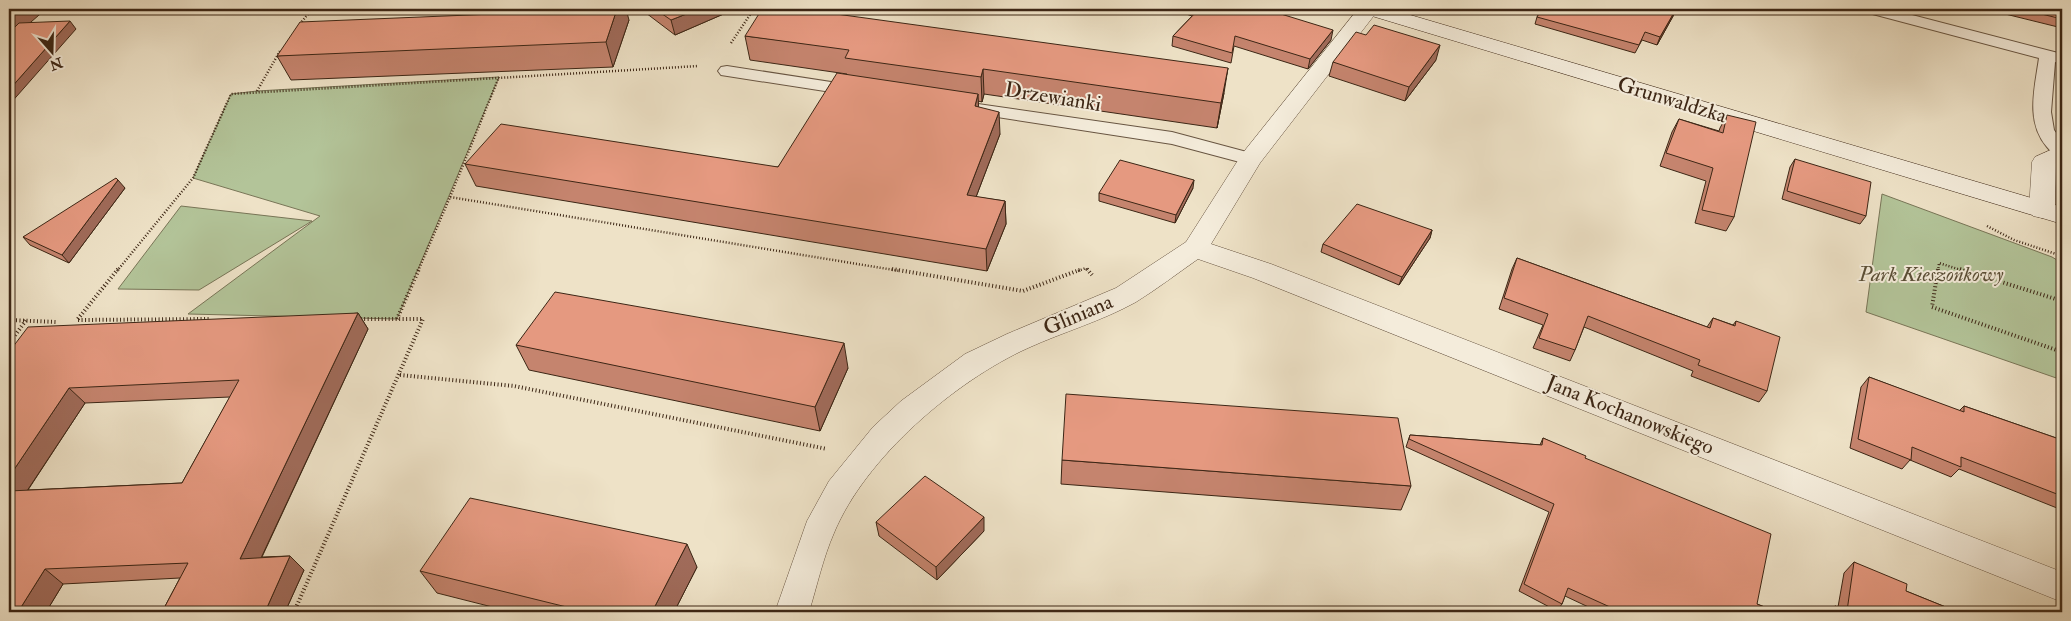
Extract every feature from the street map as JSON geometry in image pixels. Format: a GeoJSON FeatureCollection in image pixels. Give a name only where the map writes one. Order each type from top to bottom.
{"type":"FeatureCollection","features":[{"type":"Feature","properties":{"kind":"street","name":"Gliniana"},"geometry":{"type":"LineString","coordinates":[[792,612],[818,531],[840,490],[867,455],[912,409],[975,362],[1016,341],[1098,308],[1126,294],[1195,248],[1251,160],[1369,9]]}},
{"type":"Feature","properties":{"kind":"street","name":"Grunwaldzka"},"geometry":{"type":"LineString","coordinates":[[1369,9],[2052,213]]}},
{"type":"Feature","properties":{"kind":"street"},"geometry":{"type":"LineString","coordinates":[[2052,213],[2044,162],[2062,152]]}},
{"type":"Feature","properties":{"kind":"street","name":"Jana Kochanowskiego"},"geometry":{"type":"LineString","coordinates":[[1195,248],[1289,282],[2062,587]]}},
{"type":"Feature","properties":{"kind":"lane"},"geometry":{"type":"LineString","coordinates":[[1871,9],[2055,57],[2043,100],[2045,130],[2050,140],[2062,152]]}},
{"type":"Feature","properties":{"kind":"lane"},"geometry":{"type":"LineString","coordinates":[[727,71],[872,93]]}},
{"type":"Feature","properties":{"kind":"lane","name":"Drzewianki"},"geometry":{"type":"LineString","coordinates":[[950,105],[1172,138],[1251,160]]}},
{"type":"Feature","properties":{"kind":"path"},"geometry":{"type":"LineString","coordinates":[[296,29],[312,9]]}},
{"type":"Feature","properties":{"kind":"path"},"geometry":{"type":"LineString","coordinates":[[257,91],[281,50]]}},
{"type":"Feature","properties":{"kind":"path"},"geometry":{"type":"LineString","coordinates":[[217,319],[77,320],[193,178],[232,94],[257,91],[706,66]]}},
{"type":"Feature","properties":{"kind":"path"},"geometry":{"type":"LineString","coordinates":[[397,319],[499,77]]}},
{"type":"Feature","properties":{"kind":"path"},"geometry":{"type":"LineString","coordinates":[[450,197],[1023,291],[1086,268],[1102,287],[1126,294]]}},
{"type":"Feature","properties":{"kind":"path"},"geometry":{"type":"LineString","coordinates":[[1986,226],[2014,240],[2062,256]]}},
{"type":"Feature","properties":{"kind":"path"},"geometry":{"type":"LineString","coordinates":[[2062,302],[1939,263],[1932,307],[2062,352]]}},
{"type":"Feature","properties":{"kind":"path"},"geometry":{"type":"LineString","coordinates":[[322,612],[294,610],[400,375],[423,319],[357,319]]}},
{"type":"Feature","properties":{"kind":"path"},"geometry":{"type":"LineString","coordinates":[[9,320],[57,322]]}},
{"type":"Feature","properties":{"kind":"path"},"geometry":{"type":"LineString","coordinates":[[9,344],[26,320]]}},
{"type":"Feature","properties":{"kind":"path"},"geometry":{"type":"LineString","coordinates":[[400,375],[514,386],[867,455]]}},
{"type":"Feature","properties":{"kind":"green space"},"geometry":{"type":"Polygon","coordinates":[[[499,77],[397,319],[188,314],[320,216],[193,178],[231,94],[499,77]]]}},
{"type":"Feature","properties":{"kind":"green space","name":"Park Kieszonkowy"},"geometry":{"type":"Polygon","coordinates":[[[1882,194],[2052,257],[2062,263],[2062,380],[1866,312],[1882,194]]]}},
{"type":"Feature","properties":{"kind":"green space"},"geometry":{"type":"Polygon","coordinates":[[[181,206],[312,221],[199,290],[118,289],[181,206]]]}},
{"type":"Feature","properties":{"kind":"building"},"geometry":{"type":"Polygon","coordinates":[[[9,9],[22,9],[9,20],[9,9]]]}},
{"type":"Feature","properties":{"kind":"building"},"geometry":{"type":"Polygon","coordinates":[[[617,9],[606,42],[277,56],[300,22],[617,9]]]}},
{"type":"Feature","properties":{"kind":"building"},"geometry":{"type":"Polygon","coordinates":[[[655,9],[699,9],[671,20],[655,9]]]}},
{"type":"Feature","properties":{"kind":"building"},"geometry":{"type":"Polygon","coordinates":[[[762,9],[800,9],[1228,68],[1221,103],[983,69],[981,77],[845,58],[849,50],[745,36],[762,9]]]}},
{"type":"Feature","properties":{"kind":"building"},"geometry":{"type":"Polygon","coordinates":[[[1199,9],[1269,9],[1333,30],[1310,59],[1235,36],[1232,53],[1173,36],[1199,9]]]}},
{"type":"Feature","properties":{"kind":"building"},"geometry":{"type":"Polygon","coordinates":[[[1542,9],[1676,9],[1660,37],[1645,32],[1639,45],[1537,17],[1542,9]]]}},
{"type":"Feature","properties":{"kind":"building"},"geometry":{"type":"Polygon","coordinates":[[[2021,9],[2062,9],[2062,19],[2021,9]]]}},
{"type":"Feature","properties":{"kind":"building"},"geometry":{"type":"Polygon","coordinates":[[[70,21],[9,90],[9,33],[19,23],[70,21]]]}},
{"type":"Feature","properties":{"kind":"building"},"geometry":{"type":"Polygon","coordinates":[[[1374,25],[1440,45],[1409,87],[1333,62],[1356,32],[1366,35],[1374,25]]]}},
{"type":"Feature","properties":{"kind":"building"},"geometry":{"type":"Polygon","coordinates":[[[837,73],[978,94],[975,106],[999,112],[967,195],[1005,201],[986,249],[465,164],[501,124],[778,167],[837,73]]]}},
{"type":"Feature","properties":{"kind":"building"},"geometry":{"type":"Polygon","coordinates":[[[1727,115],[1756,122],[1734,217],[1702,210],[1713,168],[1666,153],[1679,119],[1723,133],[1727,115]]]}},
{"type":"Feature","properties":{"kind":"building"},"geometry":{"type":"Polygon","coordinates":[[[1795,159],[1871,182],[1866,216],[1787,191],[1795,159]]]}},
{"type":"Feature","properties":{"kind":"building"},"geometry":{"type":"Polygon","coordinates":[[[1120,160],[1194,180],[1176,215],[1099,193],[1120,160]]]}},
{"type":"Feature","properties":{"kind":"building"},"geometry":{"type":"Polygon","coordinates":[[[116,178],[118,180],[62,255],[23,237],[116,178]]]}},
{"type":"Feature","properties":{"kind":"building"},"geometry":{"type":"Polygon","coordinates":[[[1357,204],[1432,230],[1402,277],[1323,244],[1357,204]]]}},
{"type":"Feature","properties":{"kind":"building"},"geometry":{"type":"Polygon","coordinates":[[[1517,258],[1710,328],[1713,318],[1735,326],[1736,321],[1780,337],[1767,391],[1698,365],[1700,360],[1588,316],[1575,350],[1539,338],[1548,314],[1504,298],[1517,258]]]}},
{"type":"Feature","properties":{"kind":"building"},"geometry":{"type":"Polygon","coordinates":[[[555,292],[844,343],[815,407],[516,345],[555,292]]]}},
{"type":"Feature","properties":{"kind":"building"},"geometry":{"type":"Polygon","coordinates":[[[358,313],[240,559],[290,556],[265,612],[162,612],[188,563],[45,569],[18,612],[9,612],[9,491],[182,483],[239,380],[69,388],[9,477],[9,352],[28,327],[358,313]]]}},
{"type":"Feature","properties":{"kind":"building"},"geometry":{"type":"Polygon","coordinates":[[[1869,377],[1964,412],[1964,406],[2062,440],[2062,496],[1961,457],[1961,467],[1912,447],[1911,460],[1858,439],[1869,377]]]}},
{"type":"Feature","properties":{"kind":"building"},"geometry":{"type":"Polygon","coordinates":[[[1066,394],[1398,418],[1411,486],[1062,460],[1066,394]]]}},
{"type":"Feature","properties":{"kind":"building"},"geometry":{"type":"Polygon","coordinates":[[[1410,435],[1542,445],[1543,438],[1586,456],[1585,458],[1771,534],[1757,604],[1777,612],[1621,612],[1568,588],[1562,604],[1524,584],[1554,504],[1409,439],[1410,435]]]}},
{"type":"Feature","properties":{"kind":"building"},"geometry":{"type":"Polygon","coordinates":[[[925,476],[984,517],[936,567],[876,522],[925,476]]]}},
{"type":"Feature","properties":{"kind":"building"},"geometry":{"type":"Polygon","coordinates":[[[470,498],[687,544],[652,612],[587,612],[420,571],[470,498]]]}},
{"type":"Feature","properties":{"kind":"building"},"geometry":{"type":"Polygon","coordinates":[[[1854,562],[1907,584],[1906,591],[1958,612],[1834,612],[1835,606],[1847,611],[1854,562]]]}}]}
